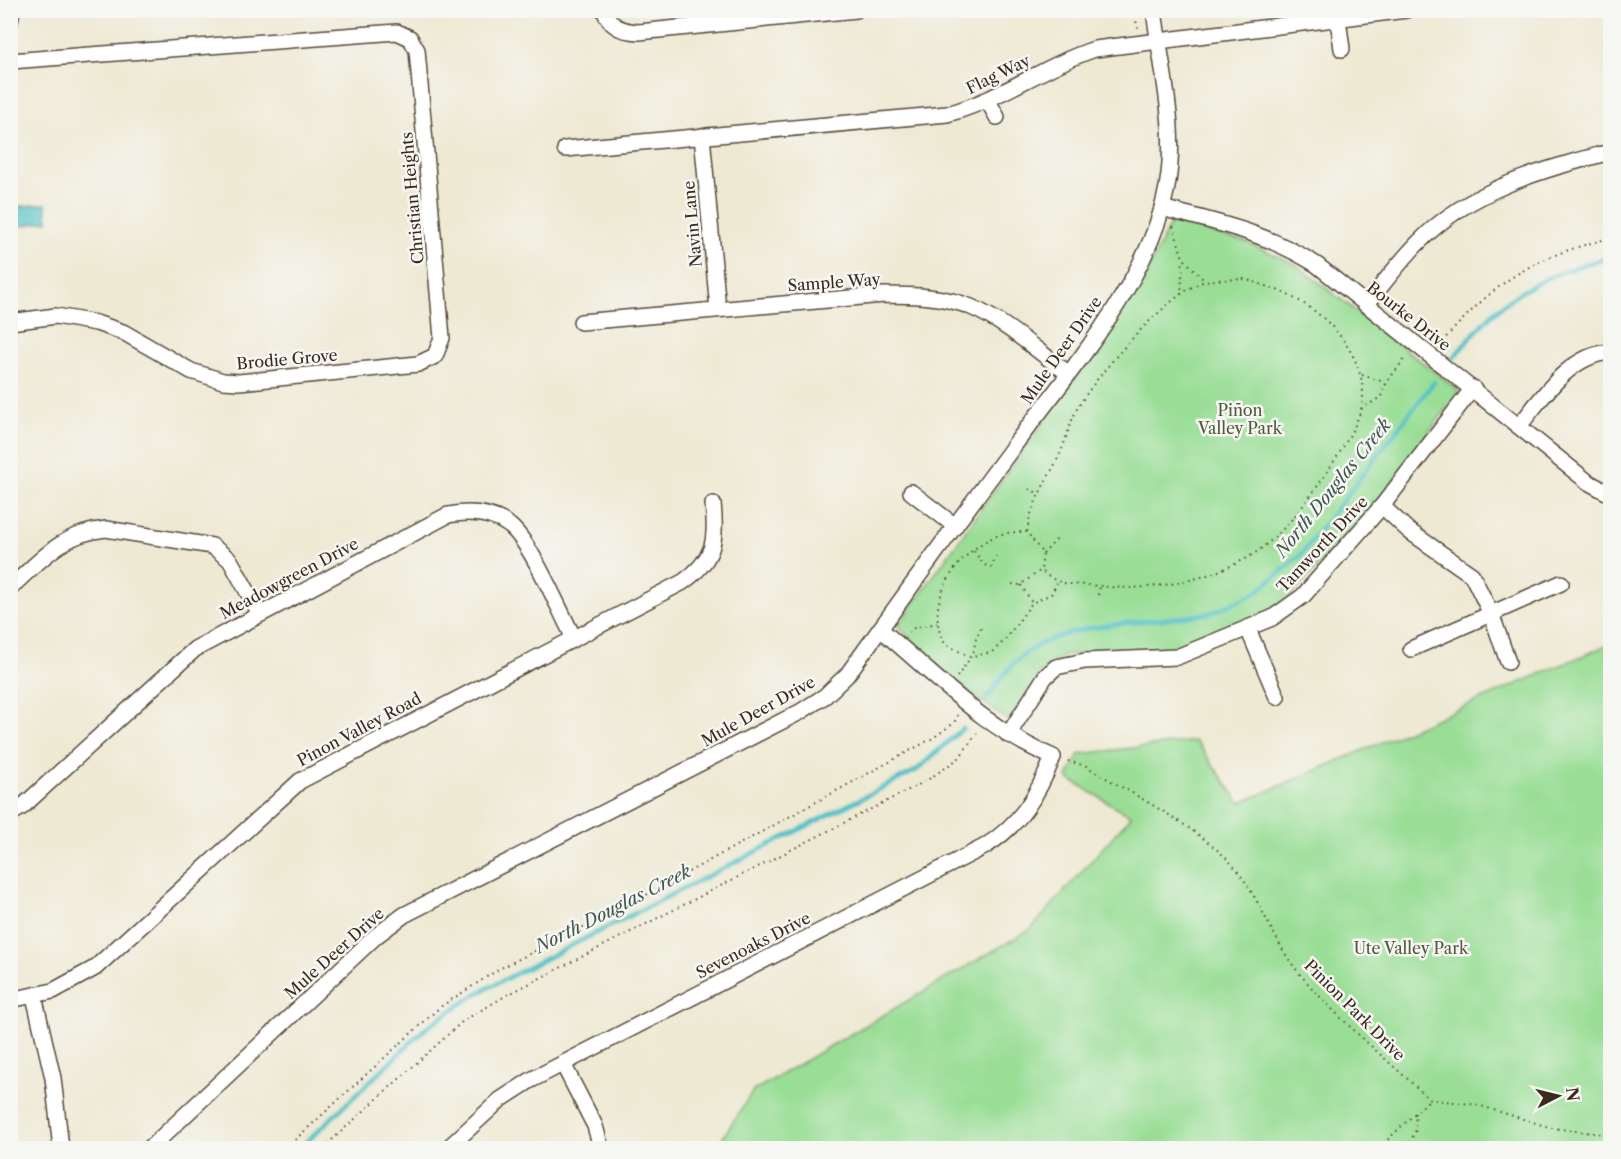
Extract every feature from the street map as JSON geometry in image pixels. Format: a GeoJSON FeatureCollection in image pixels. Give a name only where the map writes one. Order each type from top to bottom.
{"type":"FeatureCollection","features":[{"type":"Feature","properties":{"kind":"street"},"geometry":{"type":"LineString","coordinates":[[10,22],[12,10]]}},
{"type":"Feature","properties":{"kind":"street"},"geometry":{"type":"LineString","coordinates":[[604,10],[608,22],[623,31],[639,32],[856,10]]}},
{"type":"Feature","properties":{"kind":"street","name":"Mule Deer Drive"},"geometry":{"type":"LineString","coordinates":[[150,1149],[376,936],[404,915],[814,704],[847,675],[1068,373],[1135,277],[1156,232],[1170,164],[1170,144],[1154,10]]}},
{"type":"Feature","properties":{"kind":"street","name":"Flag Way"},"geometry":{"type":"LineString","coordinates":[[565,149],[947,114],[988,101],[1081,54],[1328,17],[1406,10]]}},
{"type":"Feature","properties":{"kind":"street"},"geometry":{"type":"LineString","coordinates":[[1328,17],[1342,49]]}},
{"type":"Feature","properties":{"kind":"street","name":"Christian Heights"},"geometry":{"type":"LineString","coordinates":[[11,58],[397,32],[410,38],[417,50],[442,338],[435,356]]}},
{"type":"Feature","properties":{"kind":"street"},"geometry":{"type":"LineString","coordinates":[[988,101],[997,117]]}},
{"type":"Feature","properties":{"kind":"street","name":"Navin Lane"},"geometry":{"type":"LineString","coordinates":[[702,136],[718,309]]}},
{"type":"Feature","properties":{"kind":"street"},"geometry":{"type":"LineString","coordinates":[[1366,305],[1420,241],[1459,210],[1539,171],[1611,152]]}},
{"type":"Feature","properties":{"kind":"street","name":"Bourke Drive"},"geometry":{"type":"LineString","coordinates":[[1162,208],[1278,242],[1317,265],[1588,482],[1611,494]]}},
{"type":"Feature","properties":{"kind":"street","name":"Sample Way"},"geometry":{"type":"LineString","coordinates":[[581,322],[884,295],[933,298],[970,307],[988,315],[1068,373]]}},
{"type":"Feature","properties":{"kind":"street","name":"Brodie Grove"},"geometry":{"type":"LineString","coordinates":[[10,322],[56,316],[96,323],[123,332],[191,371],[223,381],[239,382],[418,364],[435,356]]}},
{"type":"Feature","properties":{"kind":"street"},"geometry":{"type":"LineString","coordinates":[[1519,426],[1570,368],[1602,352],[1611,352]]}},
{"type":"Feature","properties":{"kind":"street","name":"Tamworth Drive"},"geometry":{"type":"LineString","coordinates":[[1008,735],[1045,677],[1056,667],[1069,663],[1177,657],[1272,618],[1303,596],[1382,506],[1473,388]]}},
{"type":"Feature","properties":{"kind":"street"},"geometry":{"type":"LineString","coordinates":[[911,492],[955,526]]}},
{"type":"Feature","properties":{"kind":"street","name":"Pinon Valley Road"},"geometry":{"type":"LineString","coordinates":[[10,1000],[34,996],[67,985],[94,968],[300,781],[695,573],[706,561],[713,546],[716,530],[713,504]]}},
{"type":"Feature","properties":{"kind":"street"},"geometry":{"type":"LineString","coordinates":[[1382,506],[1409,531],[1472,575],[1492,616],[1508,662]]}},
{"type":"Feature","properties":{"kind":"street","name":"Meadowgreen Drive"},"geometry":{"type":"LineString","coordinates":[[10,814],[22,807],[182,658],[206,641],[448,515],[475,512],[498,520],[519,536],[574,638]]}},
{"type":"Feature","properties":{"kind":"street"},"geometry":{"type":"LineString","coordinates":[[10,588],[67,538],[91,530],[106,529],[212,546],[230,560],[260,614]]}},
{"type":"Feature","properties":{"kind":"street"},"geometry":{"type":"LineString","coordinates":[[1411,649],[1492,616],[1561,583]]}},
{"type":"Feature","properties":{"kind":"street"},"geometry":{"type":"LineString","coordinates":[[880,628],[964,704],[1008,735],[1053,757]]}},
{"type":"Feature","properties":{"kind":"street"},"geometry":{"type":"LineString","coordinates":[[1248,629],[1277,698]]}},
{"type":"Feature","properties":{"kind":"street","name":"Sevenoaks Drive"},"geometry":{"type":"LineString","coordinates":[[448,1149],[500,1100],[563,1064],[997,838],[1033,802],[1053,757]]}},
{"type":"Feature","properties":{"kind":"street"},"geometry":{"type":"LineString","coordinates":[[34,996],[53,1078],[61,1149]]}},
{"type":"Feature","properties":{"kind":"street"},"geometry":{"type":"LineString","coordinates":[[563,1064],[595,1126],[601,1149]]}},
{"type":"Feature","properties":{"kind":"path"},"geometry":{"type":"LineString","coordinates":[[1133,10],[1138,31]]}},
{"type":"Feature","properties":{"kind":"path"},"geometry":{"type":"LineString","coordinates":[[1173,226],[1183,258],[1181,295]]}},
{"type":"Feature","properties":{"kind":"path"},"geometry":{"type":"LineString","coordinates":[[1437,347],[1476,304],[1511,276],[1538,261],[1572,248],[1611,238]]}},
{"type":"Feature","properties":{"kind":"path"},"geometry":{"type":"LineString","coordinates":[[1183,258],[1205,281]]}},
{"type":"Feature","properties":{"kind":"path"},"geometry":{"type":"LineString","coordinates":[[1041,570],[1057,583],[1130,588],[1187,581],[1246,558],[1277,535],[1308,500],[1331,466],[1361,409],[1362,375],[1338,332],[1319,313],[1294,297],[1268,285],[1243,279],[1205,281],[1181,295],[1143,328],[1092,384],[1076,412],[1063,448],[1029,516],[1027,532],[1043,554]]}},
{"type":"Feature","properties":{"kind":"path"},"geometry":{"type":"LineString","coordinates":[[1361,409],[1381,397],[1384,382],[1395,374],[1408,353]]}},
{"type":"Feature","properties":{"kind":"path"},"geometry":{"type":"LineString","coordinates":[[1362,375],[1384,382]]}},
{"type":"Feature","properties":{"kind":"path"},"geometry":{"type":"LineString","coordinates":[[1029,489],[1040,494]]}},
{"type":"Feature","properties":{"kind":"path"},"geometry":{"type":"LineString","coordinates":[[1027,532],[997,536],[974,551],[948,578],[936,609],[937,623],[945,644],[970,657],[992,651],[1004,641],[1032,603],[1051,594],[1057,583]]}},
{"type":"Feature","properties":{"kind":"path"},"geometry":{"type":"LineString","coordinates":[[1012,584],[1020,585],[1041,570],[1043,554],[1059,537]]}},
{"type":"Feature","properties":{"kind":"path"},"geometry":{"type":"LineString","coordinates":[[974,551],[984,565],[991,567],[996,556]]}},
{"type":"Feature","properties":{"kind":"path"},"geometry":{"type":"LineString","coordinates":[[1020,585],[1032,603]]}},
{"type":"Feature","properties":{"kind":"path"},"geometry":{"type":"LineString","coordinates":[[1098,595],[1100,586]]}},
{"type":"Feature","properties":{"kind":"path"},"geometry":{"type":"LineString","coordinates":[[909,633],[914,628],[937,623]]}},
{"type":"Feature","properties":{"kind":"path"},"geometry":{"type":"LineString","coordinates":[[948,689],[970,657],[981,628]]}},
{"type":"Feature","properties":{"kind":"path"},"geometry":{"type":"LineString","coordinates":[[286,1149],[440,1007],[499,969],[639,899],[933,738],[954,723],[964,704]]}},
{"type":"Feature","properties":{"kind":"path"},"geometry":{"type":"LineString","coordinates":[[323,1149],[463,1021],[507,995],[926,782],[959,758],[972,742],[985,719]]}},
{"type":"Feature","properties":{"kind":"path","name":"Pinion Park Drive"},"geometry":{"type":"LineString","coordinates":[[1053,757],[1086,766],[1181,824],[1226,858],[1240,874],[1281,950],[1299,974],[1338,1014],[1430,1099]]}},
{"type":"Feature","properties":{"kind":"path"},"geometry":{"type":"LineString","coordinates":[[1379,1149],[1430,1099],[1478,1105],[1552,1128],[1611,1135]]}},
{"type":"Feature","properties":{"kind":"path"},"geometry":{"type":"LineString","coordinates":[[1407,1149],[1416,1130],[1415,1113]]}},
{"type":"Feature","properties":{"kind":"green space","name":"Piñon Valley Park"},"geometry":{"type":"Polygon","coordinates":[[[1173,223],[1246,242],[1295,264],[1459,391],[1382,497],[1289,598],[1266,613],[1168,649],[1065,655],[1043,669],[1008,721],[951,679],[900,628],[900,623],[1141,285],[1169,226],[1173,223]]]}},
{"type":"Feature","properties":{"kind":"green space","name":"Ute Valley Park"},"geometry":{"type":"Polygon","coordinates":[[[1610,644],[1610,1148],[716,1148],[753,1091],[1031,929],[1131,816],[1067,778],[1080,754],[1196,741],[1240,803],[1610,644]]]}},
{"type":"Feature","properties":{"kind":"water"},"geometry":{"type":"Polygon","coordinates":[[[46,204],[48,221],[15,227],[12,207],[46,204]]]}},
{"type":"Feature","properties":{"kind":"waterway","name":"North Douglas Creek"},"geometry":{"type":"LineString","coordinates":[[1453,358],[1491,315],[1523,291],[1565,271],[1610,257]]}},
{"type":"Feature","properties":{"kind":"waterway","name":"North Douglas Creek"},"geometry":{"type":"LineString","coordinates":[[985,701],[1005,673],[1020,658],[1038,645],[1060,636],[1110,625],[1211,613],[1254,594],[1300,556],[1434,382]]}},
{"type":"Feature","properties":{"kind":"waterway","name":"North Douglas Creek"},"geometry":{"type":"LineString","coordinates":[[300,1148],[427,1027],[476,994],[917,770],[963,728]]}}]}
